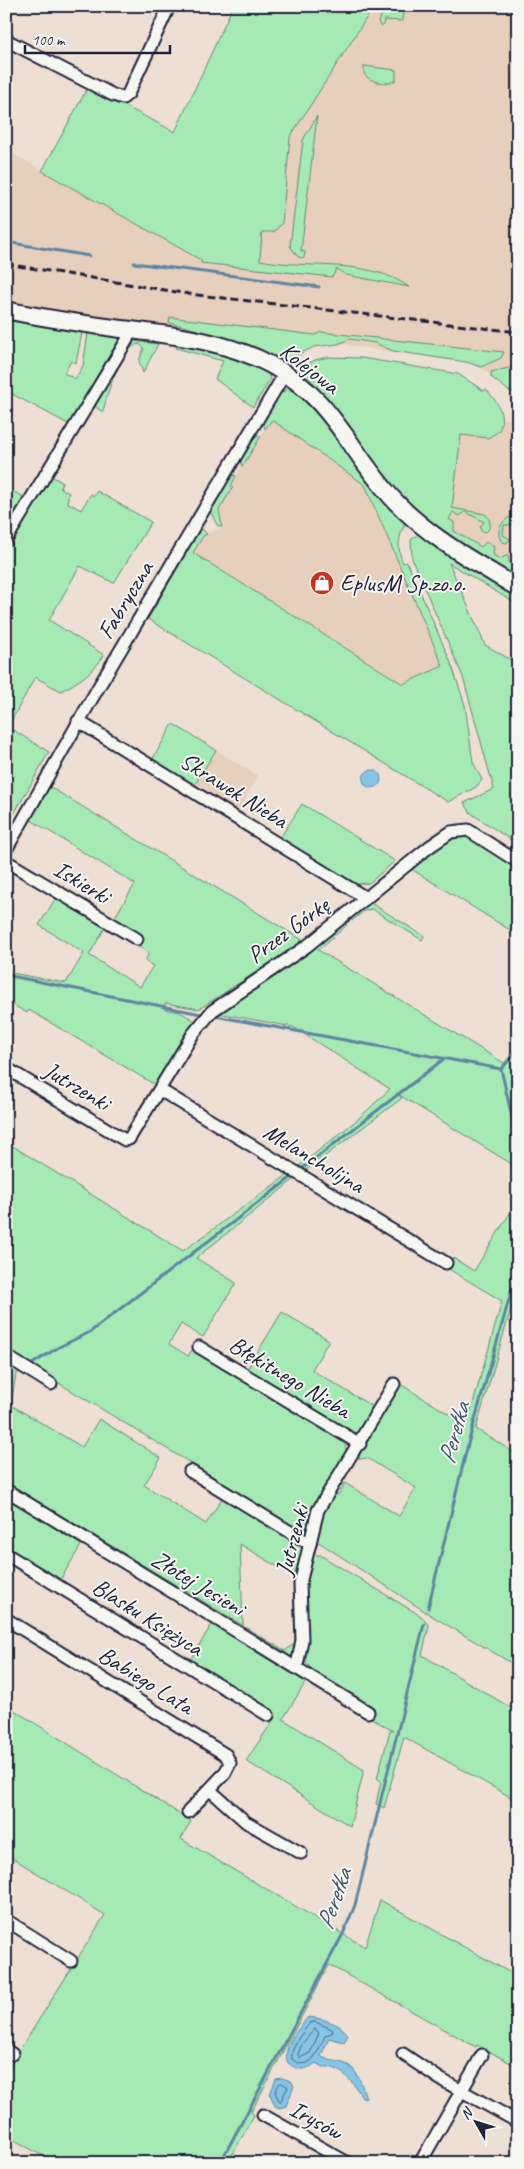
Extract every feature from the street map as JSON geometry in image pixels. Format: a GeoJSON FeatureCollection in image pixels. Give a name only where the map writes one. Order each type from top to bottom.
{"type":"FeatureCollection","features":[{"type":"Feature","properties":{"kind":"street"},"geometry":{"type":"LineString","coordinates":[[6,40],[112,95],[123,98],[128,94],[168,9]]}},
{"type":"Feature","properties":{"kind":"street","name":"Kolejowa"},"geometry":{"type":"LineString","coordinates":[[6,310],[59,320],[220,344],[250,354],[285,374],[312,394],[334,417],[378,480],[416,521],[452,548],[518,588]]}},
{"type":"Feature","properties":{"kind":"street"},"geometry":{"type":"LineString","coordinates":[[6,540],[127,340],[129,330]]}},
{"type":"Feature","properties":{"kind":"street","name":"Fabryczna"},"geometry":{"type":"LineString","coordinates":[[6,850],[78,722],[285,374]]}},
{"type":"Feature","properties":{"kind":"street","name":"Skrawek Nieba"},"geometry":{"type":"LineString","coordinates":[[78,722],[366,898]]}},
{"type":"Feature","properties":{"kind":"street","name":"Przez Górkę"},"geometry":{"type":"LineString","coordinates":[[125,1140],[133,1135],[193,1034],[212,1012],[307,946],[429,847],[451,832],[468,830],[518,862]]}},
{"type":"Feature","properties":{"kind":"street","name":"Iskierki"},"geometry":{"type":"LineString","coordinates":[[6,861],[137,939]]}},
{"type":"Feature","properties":{"kind":"street","name":"Jutrzenki"},"geometry":{"type":"LineString","coordinates":[[6,1068],[125,1140]]}},
{"type":"Feature","properties":{"kind":"street","name":"Melancholijna"},"geometry":{"type":"LineString","coordinates":[[160,1090],[446,1262]]}},
{"type":"Feature","properties":{"kind":"street","name":"Błękitnego Nieba"},"geometry":{"type":"LineString","coordinates":[[199,1348],[360,1444]]}},
{"type":"Feature","properties":{"kind":"street"},"geometry":{"type":"LineString","coordinates":[[6,1356],[50,1384]]}},
{"type":"Feature","properties":{"kind":"street","name":"Jutrzenki"},"geometry":{"type":"LineString","coordinates":[[297,1666],[302,1640],[300,1584],[318,1510],[360,1444],[394,1384]]}},
{"type":"Feature","properties":{"kind":"street"},"geometry":{"type":"LineString","coordinates":[[190,1471],[310,1544]]}},
{"type":"Feature","properties":{"kind":"street","name":"Złotej Jesieni"},"geometry":{"type":"LineString","coordinates":[[6,1490],[297,1666],[368,1712]]}},
{"type":"Feature","properties":{"kind":"street","name":"Blasku Księżyca"},"geometry":{"type":"LineString","coordinates":[[6,1554],[268,1715]]}},
{"type":"Feature","properties":{"kind":"street","name":"Babiego Lata"},"geometry":{"type":"LineString","coordinates":[[6,1619],[226,1755],[230,1763],[229,1767],[188,1812]]}},
{"type":"Feature","properties":{"kind":"street"},"geometry":{"type":"LineString","coordinates":[[210,1790],[246,1822],[301,1853]]}},
{"type":"Feature","properties":{"kind":"street"},"geometry":{"type":"LineString","coordinates":[[6,1920],[71,1961]]}},
{"type":"Feature","properties":{"kind":"street"},"geometry":{"type":"LineString","coordinates":[[403,2054],[462,2091],[518,2122]]}},
{"type":"Feature","properties":{"kind":"street"},"geometry":{"type":"LineString","coordinates":[[420,2163],[482,2055]]}},
{"type":"Feature","properties":{"kind":"street","name":"Irysów"},"geometry":{"type":"LineString","coordinates":[[262,2114],[348,2163]]}},
{"type":"Feature","properties":{"kind":"shaded area"},"geometry":{"type":"Polygon","coordinates":[[[374,6],[518,6],[518,390],[498,382],[481,367],[466,362],[338,344],[314,347],[280,363],[218,336],[6,304],[6,150],[202,260],[290,137],[374,6]]]}},
{"type":"Feature","properties":{"kind":"shaded area"},"geometry":{"type":"Polygon","coordinates":[[[495,418],[518,420],[518,571],[445,526],[461,433],[495,418]]]}},
{"type":"Feature","properties":{"kind":"shaded area"},"geometry":{"type":"Polygon","coordinates":[[[271,419],[365,485],[443,666],[403,684],[193,553],[203,536],[222,527],[219,510],[232,488],[230,486],[271,419]]]}},
{"type":"Feature","properties":{"kind":"shaded area"},"geometry":{"type":"Polygon","coordinates":[[[216,750],[258,776],[237,813],[194,786],[216,750]]]}},
{"type":"Feature","properties":{"kind":"green space"},"geometry":{"type":"Polygon","coordinates":[[[233,6],[374,6],[290,137],[282,223],[274,232],[262,232],[260,260],[356,268],[393,278],[409,287],[346,275],[337,269],[332,277],[201,263],[201,260],[42,171],[88,87],[175,132],[233,6]]]}},
{"type":"Feature","properties":{"kind":"green space"},"geometry":{"type":"Polygon","coordinates":[[[387,6],[403,6],[402,21],[384,20],[383,26],[380,26],[378,21],[387,6]]]}},
{"type":"Feature","properties":{"kind":"green space"},"geometry":{"type":"Polygon","coordinates":[[[364,66],[396,70],[396,80],[388,83],[374,81],[364,74],[364,66]]]}},
{"type":"Feature","properties":{"kind":"green space"},"geometry":{"type":"Polygon","coordinates":[[[317,116],[301,251],[305,252],[304,258],[298,257],[290,246],[303,140],[317,116]]]}},
{"type":"Feature","properties":{"kind":"green space"},"geometry":{"type":"Polygon","coordinates":[[[170,317],[315,335],[321,332],[504,352],[501,358],[481,367],[466,362],[393,351],[375,343],[350,339],[338,344],[314,347],[280,363],[212,335],[169,323],[170,317]]]}},
{"type":"Feature","properties":{"kind":"green space"},"geometry":{"type":"Polygon","coordinates":[[[6,320],[82,333],[76,363],[71,361],[64,373],[75,379],[83,366],[88,333],[121,338],[121,341],[70,425],[14,395],[6,393],[6,320]]]}},
{"type":"Feature","properties":{"kind":"green space"},"geometry":{"type":"Polygon","coordinates":[[[133,341],[158,344],[143,373],[139,361],[144,348],[139,344],[132,347],[126,354],[115,373],[103,412],[94,406],[133,341]]]}},
{"type":"Feature","properties":{"kind":"green space"},"geometry":{"type":"Polygon","coordinates":[[[177,345],[213,352],[235,360],[269,374],[270,380],[253,407],[215,379],[223,361],[176,348],[177,345]]]}},
{"type":"Feature","properties":{"kind":"green space"},"geometry":{"type":"Polygon","coordinates":[[[328,357],[362,358],[458,374],[484,391],[486,389],[499,408],[501,425],[499,431],[488,438],[461,435],[452,508],[485,514],[489,518],[490,525],[486,532],[481,531],[480,527],[484,522],[466,512],[459,516],[453,512],[449,519],[454,522],[454,531],[481,547],[486,542],[494,547],[493,555],[500,559],[508,555],[509,563],[518,564],[518,582],[450,540],[407,505],[313,388],[315,384],[304,375],[305,369],[302,367],[315,360],[328,357]]]}},
{"type":"Feature","properties":{"kind":"green space"},"geometry":{"type":"Polygon","coordinates":[[[518,366],[518,394],[509,391],[491,377],[491,372],[518,366]]]}},
{"type":"Feature","properties":{"kind":"green space"},"geometry":{"type":"Polygon","coordinates":[[[287,389],[308,402],[319,414],[364,478],[405,523],[399,543],[401,558],[403,563],[407,562],[451,663],[465,705],[473,762],[482,780],[476,787],[448,802],[148,619],[201,528],[207,534],[203,536],[193,553],[403,684],[443,666],[365,485],[272,420],[265,429],[262,420],[280,390],[284,392],[287,389]]]}},
{"type":"Feature","properties":{"kind":"green space"},"geometry":{"type":"Polygon","coordinates":[[[518,401],[518,447],[514,446],[511,453],[514,420],[512,420],[513,403],[518,401]]]}},
{"type":"Feature","properties":{"kind":"green space"},"geometry":{"type":"Polygon","coordinates":[[[252,436],[261,436],[242,467],[240,458],[252,436]]]}},
{"type":"Feature","properties":{"kind":"green space"},"geometry":{"type":"Polygon","coordinates":[[[51,476],[62,482],[60,488],[69,493],[67,502],[81,510],[91,494],[94,496],[97,491],[151,522],[114,583],[80,566],[49,620],[104,655],[85,676],[61,691],[35,677],[8,727],[49,752],[6,828],[6,548],[51,476]]]}},
{"type":"Feature","properties":{"kind":"green space"},"geometry":{"type":"Polygon","coordinates":[[[236,476],[231,486],[233,487],[219,510],[222,527],[217,525],[209,509],[228,477],[236,476]]]}},
{"type":"Feature","properties":{"kind":"green space"},"geometry":{"type":"Polygon","coordinates":[[[6,488],[26,498],[9,525],[6,523],[6,488]]]}},
{"type":"Feature","properties":{"kind":"green space"},"geometry":{"type":"Polygon","coordinates":[[[517,515],[513,525],[504,525],[503,535],[510,539],[507,543],[502,542],[499,533],[502,524],[508,518],[517,515]]]}},
{"type":"Feature","properties":{"kind":"green space"},"geometry":{"type":"Polygon","coordinates":[[[418,534],[445,554],[518,599],[518,605],[449,563],[485,645],[518,664],[518,845],[471,813],[464,803],[494,789],[463,677],[412,559],[411,540],[418,534]]]}},
{"type":"Feature","properties":{"kind":"green space"},"geometry":{"type":"Polygon","coordinates":[[[173,724],[216,750],[194,786],[152,760],[173,724]]]}},
{"type":"Feature","properties":{"kind":"green space"},"geometry":{"type":"Polygon","coordinates":[[[50,787],[304,941],[199,1009],[165,1003],[164,1009],[180,1012],[197,1022],[159,1083],[152,1083],[29,1010],[27,1013],[6,1001],[6,972],[66,983],[84,953],[39,925],[57,896],[106,926],[89,955],[140,987],[153,966],[145,961],[149,953],[137,946],[142,937],[113,920],[135,884],[31,820],[50,787]]]}},
{"type":"Feature","properties":{"kind":"green space"},"geometry":{"type":"Polygon","coordinates":[[[302,804],[395,861],[369,883],[356,884],[280,838],[302,804]]]}},
{"type":"Feature","properties":{"kind":"green space"},"geometry":{"type":"Polygon","coordinates":[[[465,833],[518,865],[518,935],[408,867],[452,836],[465,833]]]}},
{"type":"Feature","properties":{"kind":"green space"},"geometry":{"type":"Polygon","coordinates":[[[366,900],[424,936],[422,940],[372,909],[364,911],[352,921],[349,916],[366,900]]]}},
{"type":"Feature","properties":{"kind":"green space"},"geometry":{"type":"Polygon","coordinates":[[[343,921],[347,925],[318,950],[504,1063],[518,1048],[518,1062],[513,1068],[518,1071],[518,1175],[515,1166],[396,1093],[402,1098],[305,1171],[298,1167],[357,1120],[390,1089],[293,1027],[217,1013],[279,974],[343,921]]]}},
{"type":"Feature","properties":{"kind":"green space"},"geometry":{"type":"Polygon","coordinates":[[[6,1142],[183,1251],[290,1173],[297,1177],[196,1258],[236,1283],[203,1337],[181,1324],[169,1344],[188,1356],[192,1350],[344,1443],[347,1452],[315,1505],[307,1530],[304,1532],[6,1351],[10,1319],[6,1317],[6,1142]]]}},
{"type":"Feature","properties":{"kind":"green space"},"geometry":{"type":"Polygon","coordinates":[[[510,1213],[518,1218],[518,1284],[476,1429],[518,1455],[518,1667],[432,1616],[314,1539],[322,1508],[333,1492],[338,1495],[345,1483],[399,1516],[416,1488],[367,1458],[359,1459],[361,1450],[400,1384],[467,1425],[502,1301],[447,1268],[453,1258],[474,1271],[510,1213]]]}},
{"type":"Feature","properties":{"kind":"green space"},"geometry":{"type":"Polygon","coordinates":[[[282,1312],[329,1340],[312,1370],[373,1407],[359,1432],[352,1434],[246,1371],[282,1312]]]}},
{"type":"Feature","properties":{"kind":"green space"},"geometry":{"type":"Polygon","coordinates":[[[6,1362],[21,1372],[16,1374],[11,1405],[82,1447],[99,1419],[161,1458],[144,1485],[206,1524],[224,1495],[302,1544],[304,1550],[299,1644],[295,1653],[290,1657],[242,1628],[242,1625],[6,1482],[6,1362]],[[240,1544],[243,1626],[285,1651],[295,1643],[293,1576],[240,1544]]]}},
{"type":"Feature","properties":{"kind":"green space"},"geometry":{"type":"Polygon","coordinates":[[[6,1497],[81,1545],[59,1582],[6,1549],[6,1497]]]}},
{"type":"Feature","properties":{"kind":"green space"},"geometry":{"type":"Polygon","coordinates":[[[310,1555],[320,1555],[421,1616],[429,1626],[422,1655],[518,1712],[518,1791],[514,1799],[404,1737],[384,1808],[376,1804],[381,1781],[377,1778],[390,1731],[393,1731],[371,1718],[375,1708],[314,1671],[306,1663],[303,1583],[310,1555]]]}},
{"type":"Feature","properties":{"kind":"green space"},"geometry":{"type":"Polygon","coordinates":[[[212,1624],[308,1678],[283,1719],[364,1770],[350,1826],[246,1761],[276,1716],[189,1662],[212,1624]]]}},
{"type":"Feature","properties":{"kind":"green space"},"geometry":{"type":"Polygon","coordinates":[[[6,1705],[191,1821],[181,1839],[365,1947],[380,1900],[518,1977],[518,2067],[477,2045],[476,2047],[329,1965],[251,2112],[254,2115],[228,2163],[55,2163],[6,2135],[6,2072],[105,1915],[6,1854],[6,1705]]]}},
{"type":"Feature","properties":{"kind":"water"},"geometry":{"type":"Polygon","coordinates":[[[372,770],[378,773],[381,779],[378,785],[372,788],[366,785],[363,779],[366,773],[372,770]]]}},
{"type":"Feature","properties":{"kind":"water"},"geometry":{"type":"Polygon","coordinates":[[[308,2017],[336,2024],[348,2035],[344,2042],[329,2038],[321,2056],[352,2068],[359,2077],[366,2098],[362,2097],[346,2076],[335,2069],[322,2067],[316,2063],[305,2069],[299,2069],[288,2063],[286,2057],[289,2045],[296,2032],[308,2017]]]}},
{"type":"Feature","properties":{"kind":"water"},"geometry":{"type":"Polygon","coordinates":[[[282,2078],[291,2081],[294,2086],[286,2106],[280,2108],[275,2106],[270,2094],[276,2079],[282,2078]]]}},
{"type":"Feature","properties":{"kind":"waterway"},"geometry":{"type":"LineString","coordinates":[[6,242],[89,256]]}},
{"type":"Feature","properties":{"kind":"waterway"},"geometry":{"type":"LineString","coordinates":[[134,263],[319,287]]}},
{"type":"Feature","properties":{"kind":"waterway"},"geometry":{"type":"LineString","coordinates":[[6,975],[201,1014]]}},
{"type":"Feature","properties":{"kind":"waterway"},"geometry":{"type":"LineString","coordinates":[[215,1016],[501,1069]]}},
{"type":"Feature","properties":{"kind":"waterway","name":"Perełka"},"geometry":{"type":"LineString","coordinates":[[518,1051],[501,1069],[518,1143]]}},
{"type":"Feature","properties":{"kind":"waterway"},"geometry":{"type":"LineString","coordinates":[[303,1168],[445,1058]]}},
{"type":"Feature","properties":{"kind":"waterway"},"geometry":{"type":"LineString","coordinates":[[32,1364],[59,1347],[90,1332],[293,1176]]}},
{"type":"Feature","properties":{"kind":"waterway","name":"Perełka"},"geometry":{"type":"LineString","coordinates":[[428,1608],[468,1444],[518,1268]]}},
{"type":"Feature","properties":{"kind":"waterway","name":"Perełka"},"geometry":{"type":"LineString","coordinates":[[220,2163],[343,1934],[355,1905],[424,1624]]}},
{"type":"Feature","properties":{"kind":"railway"},"geometry":{"type":"LineString","coordinates":[[6,264],[189,294],[518,332]]}},
{"type":"Feature","properties":{"kind":"place","name":"EplusM Sp.zo.o."},"geometry":{"type":"Point","coordinates":[322,583]}}]}
